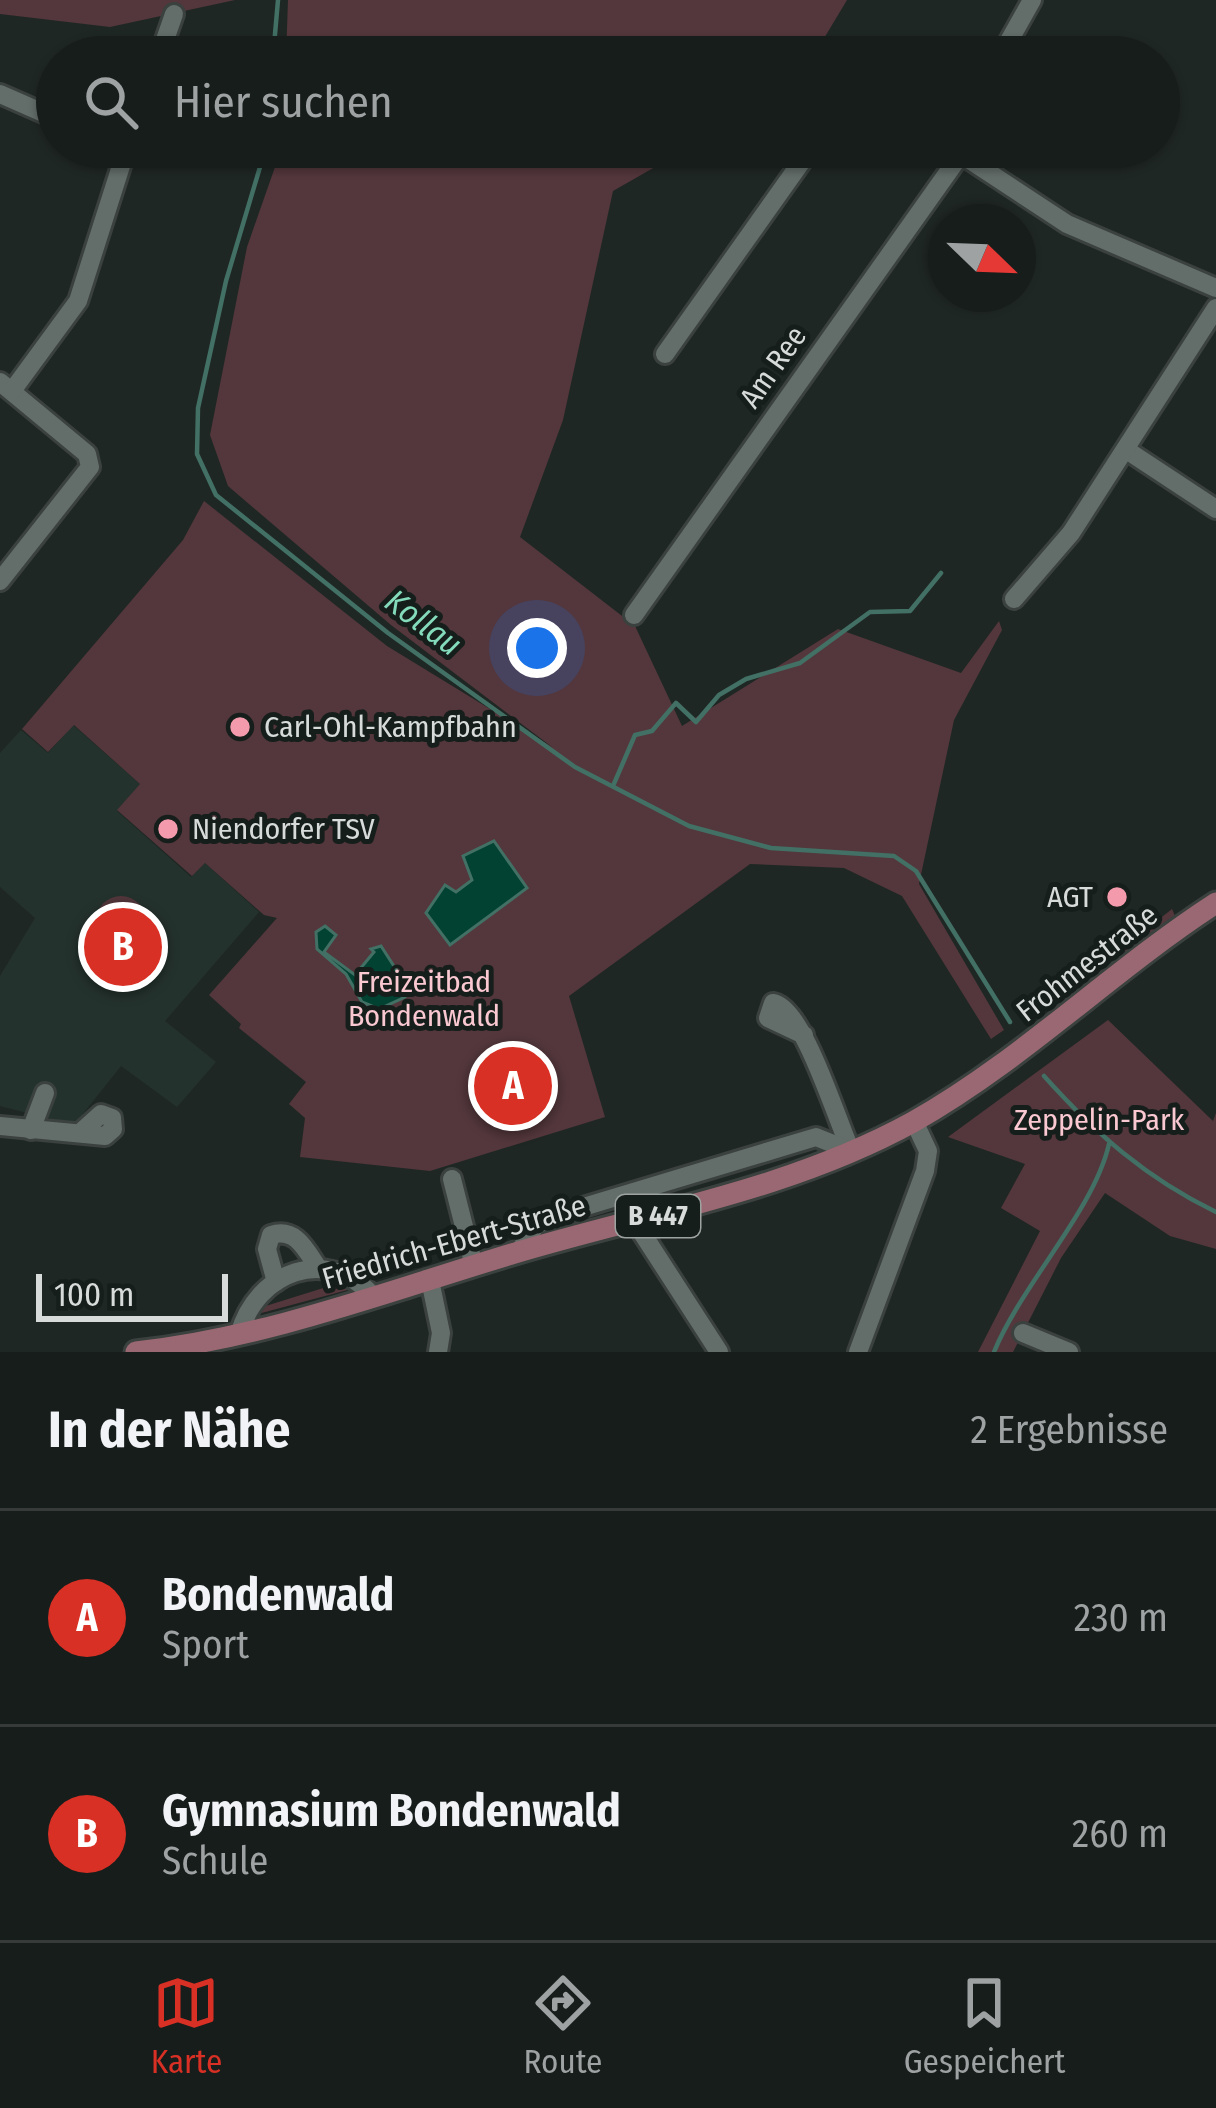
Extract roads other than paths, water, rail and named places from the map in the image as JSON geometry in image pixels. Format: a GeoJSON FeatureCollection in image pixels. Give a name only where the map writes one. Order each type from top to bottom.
{"type":"FeatureCollection","features":[{"type":"Feature","properties":{"kind":"main road","name":"Frohmestraße"},"geometry":{"type":"LineString","coordinates":[[995,1070],[1216,903]]}},
{"type":"Feature","properties":{"kind":"main road","name":"Friedrich-Ebert-Straße"},"geometry":{"type":"LineString","coordinates":[[136,1352],[239,1335],[635,1222],[851,1151],[914,1121],[995,1070]]}},
{"type":"Feature","properties":{"kind":"street"},"geometry":{"type":"LineString","coordinates":[[1012,36],[1032,0]]}},
{"type":"Feature","properties":{"kind":"street"},"geometry":{"type":"LineString","coordinates":[[167,36],[175,14]]}},
{"type":"Feature","properties":{"kind":"street"},"geometry":{"type":"LineString","coordinates":[[0,94],[36,110]]}},
{"type":"Feature","properties":{"kind":"street"},"geometry":{"type":"LineString","coordinates":[[0,581],[86,478],[87,454],[6,386],[78,301],[119,168]]}},
{"type":"Feature","properties":{"kind":"street"},"geometry":{"type":"LineString","coordinates":[[665,354],[797,168]]}},
{"type":"Feature","properties":{"kind":"street","name":"Am Ree"},"geometry":{"type":"LineString","coordinates":[[634,615],[944,168]]}},
{"type":"Feature","properties":{"kind":"street"},"geometry":{"type":"LineString","coordinates":[[982,168],[1067,224],[1216,288]]}},
{"type":"Feature","properties":{"kind":"street"},"geometry":{"type":"LineString","coordinates":[[1014,599],[1072,533],[1216,308]]}},
{"type":"Feature","properties":{"kind":"street"},"geometry":{"type":"LineString","coordinates":[[1128,451],[1216,509]]}},
{"type":"Feature","properties":{"kind":"street"},"geometry":{"type":"LineString","coordinates":[[803,1035],[851,1151]]}},
{"type":"Feature","properties":{"kind":"street"},"geometry":{"type":"LineString","coordinates":[[32,1130],[45,1093]]}},
{"type":"Feature","properties":{"kind":"street"},"geometry":{"type":"LineString","coordinates":[[858,1352],[926,1172],[928,1151],[914,1121]]}},
{"type":"Feature","properties":{"kind":"street"},"geometry":{"type":"LineString","coordinates":[[0,1126],[80,1133]]}},
{"type":"Feature","properties":{"kind":"street"},"geometry":{"type":"LineString","coordinates":[[519,1252],[536,1226],[550,1217],[816,1137],[851,1151]]}},
{"type":"Feature","properties":{"kind":"street"},"geometry":{"type":"LineString","coordinates":[[452,1179],[474,1266]]}},
{"type":"Feature","properties":{"kind":"street"},"geometry":{"type":"LineString","coordinates":[[635,1222],[719,1352]]}},
{"type":"Feature","properties":{"kind":"street"},"geometry":{"type":"LineString","coordinates":[[276,1282],[267,1249],[268,1240],[279,1232],[296,1237],[318,1268]]}},
{"type":"Feature","properties":{"kind":"street"},"geometry":{"type":"LineString","coordinates":[[239,1335],[255,1297],[276,1282],[318,1268],[343,1270],[373,1296]]}},
{"type":"Feature","properties":{"kind":"street"},"geometry":{"type":"LineString","coordinates":[[430,1280],[441,1333],[438,1352]]}},
{"type":"Feature","properties":{"kind":"street"},"geometry":{"type":"LineString","coordinates":[[1023,1334],[1070,1352]]}},
{"type":"Feature","properties":{"kind":"waterway","name":"Kollau"},"geometry":{"type":"LineString","coordinates":[[275,36],[278,0]]}},
{"type":"Feature","properties":{"kind":"waterway","name":"Kollau"},"geometry":{"type":"LineString","coordinates":[[260,168],[226,281],[198,408],[197,454],[216,495],[388,633],[575,767],[689,826],[771,848],[894,856],[916,871],[1010,1022]]}},
{"type":"Feature","properties":{"kind":"waterway"},"geometry":{"type":"LineString","coordinates":[[613,786],[635,735],[652,731],[676,703],[696,722],[719,695],[746,679],[800,663],[870,612],[910,611],[941,573]]}},
{"type":"Feature","properties":{"kind":"waterway","name":"Kollau"},"geometry":{"type":"LineString","coordinates":[[1044,1076],[1123,1153],[1216,1212]]}},
{"type":"Feature","properties":{"kind":"waterway"},"geometry":{"type":"LineString","coordinates":[[994,1352],[1089,1195],[1109,1144]]}},
{"type":"Feature","properties":{"kind":"place","name":"Carl-Ohl-Kampfbahn"},"geometry":{"type":"Point","coordinates":[240,727]}},
{"type":"Feature","properties":{"kind":"place","name":"Niendorfer TSV"},"geometry":{"type":"Point","coordinates":[168,829]}},
{"type":"Feature","properties":{"kind":"place","name":"AGT"},"geometry":{"type":"Point","coordinates":[1117,897]}},
{"type":"Feature","properties":{"kind":"place","name":"Gymnasium Bondenwald"},"geometry":{"type":"Point","coordinates":[123,947]}},
{"type":"Feature","properties":{"kind":"place","name":"Bondenwald"},"geometry":{"type":"Point","coordinates":[513,1086]}},
{"type":"Feature","properties":{"kind":"park label","name":"Freizeitbad Bondenwald"},"geometry":{"type":"Point","coordinates":[424,999]}},
{"type":"Feature","properties":{"kind":"park label","name":"Zeppelin-Park"},"geometry":{"type":"Point","coordinates":[1099,1120]}}]}
